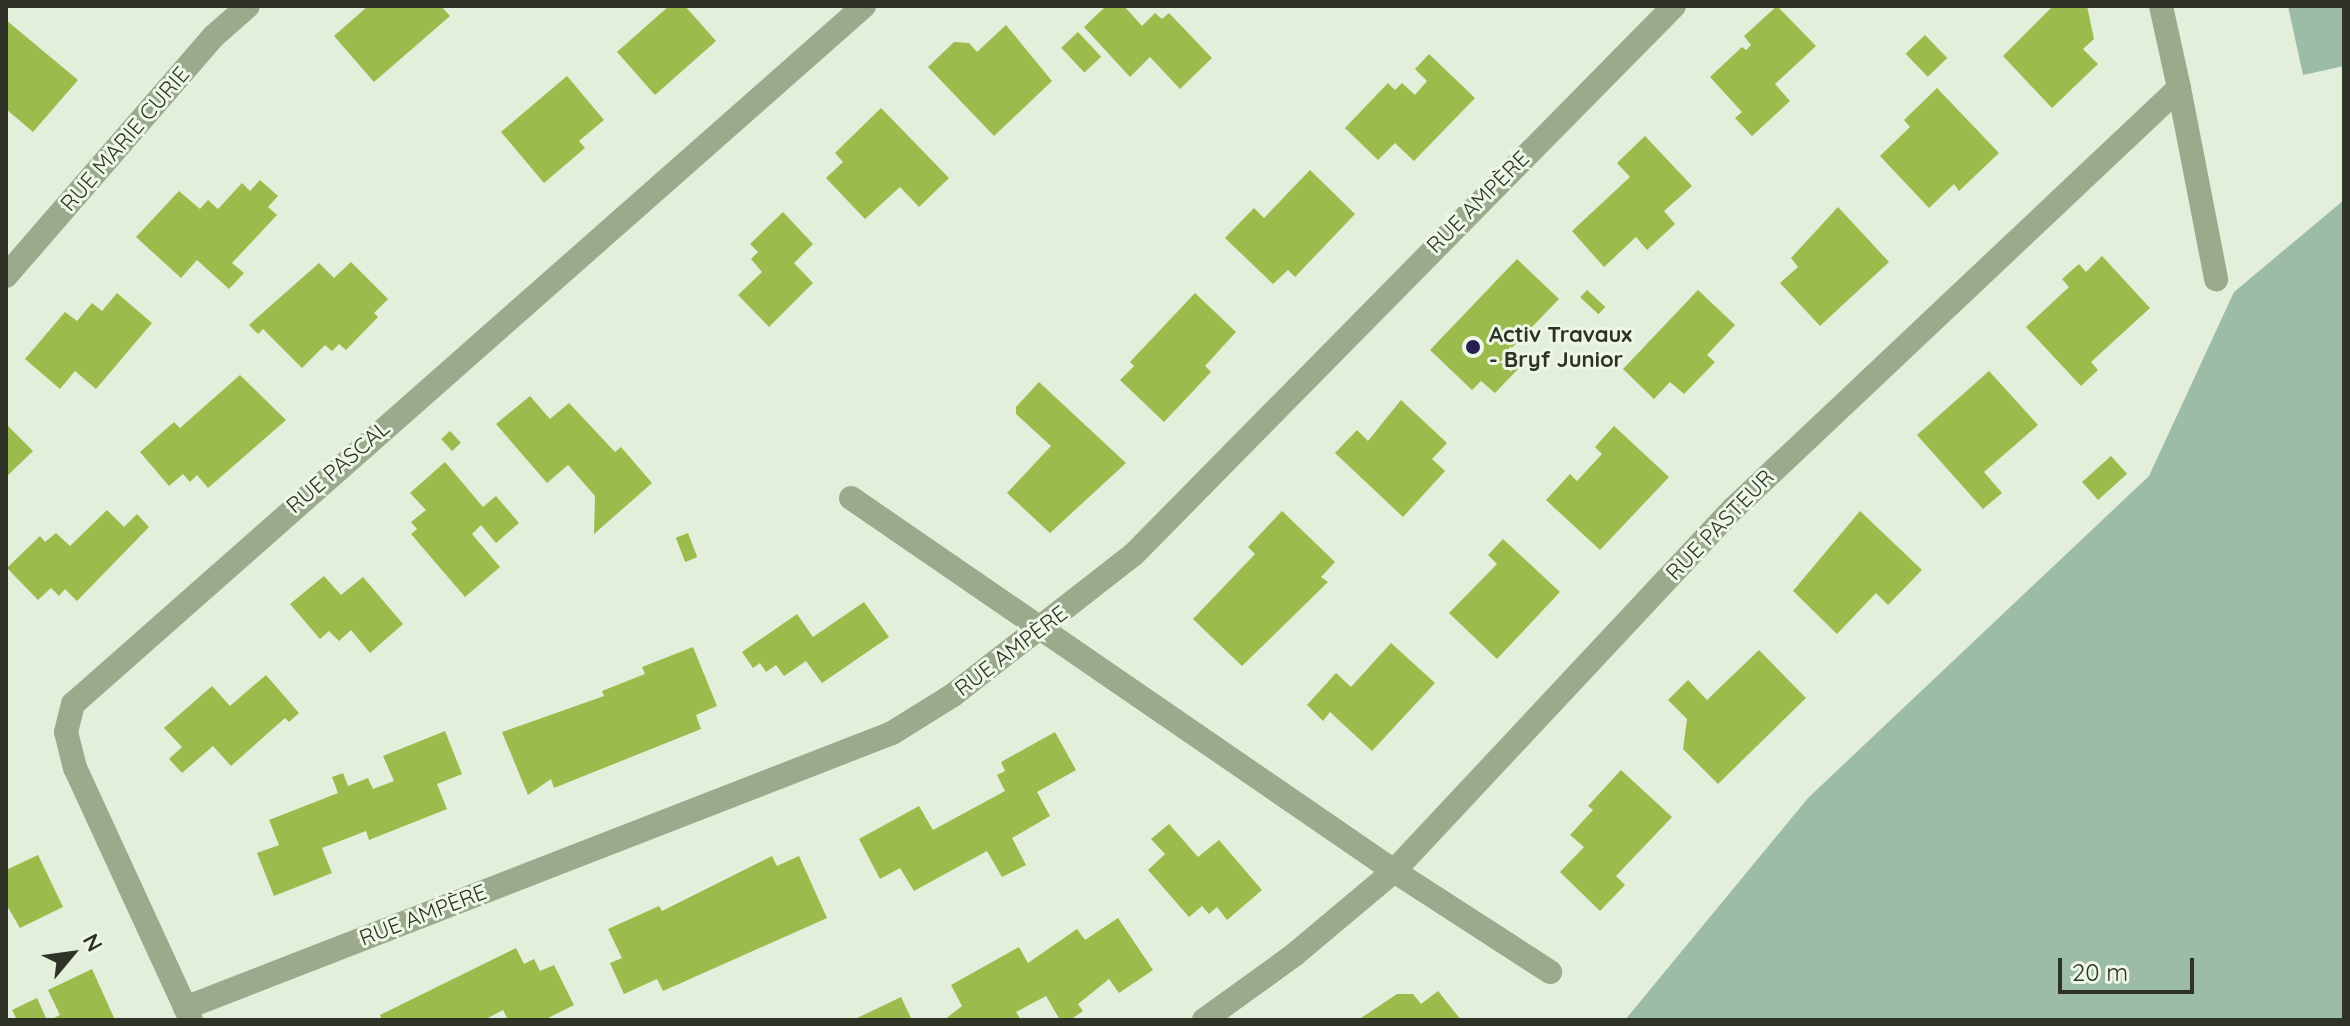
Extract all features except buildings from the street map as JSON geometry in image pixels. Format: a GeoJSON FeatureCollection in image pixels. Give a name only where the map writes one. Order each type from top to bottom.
{"type":"FeatureCollection","features":[{"type":"Feature","properties":{"kind":"street","name":"RUE MARIE CURIE"},"geometry":{"type":"LineString","coordinates":[[6,276],[214,36],[248,6]]}},
{"type":"Feature","properties":{"kind":"street","name":"RUE PASCAL"},"geometry":{"type":"LineString","coordinates":[[188,1014],[75,768],[66,732],[73,704],[864,6]]}},
{"type":"Feature","properties":{"kind":"street"},"geometry":{"type":"LineString","coordinates":[[2161,6],[2216,279]]}},
{"type":"Feature","properties":{"kind":"street","name":"RUE AMPÈRE"},"geometry":{"type":"LineString","coordinates":[[188,1014],[892,733],[1045,628],[1134,554],[1658,11]]}},
{"type":"Feature","properties":{"kind":"street","name":"RUE PASTEUR"},"geometry":{"type":"LineString","coordinates":[[1204,1020],[1294,955],[1394,871],[1734,508],[2179,88]]}},
{"type":"Feature","properties":{"kind":"street"},"geometry":{"type":"LineString","coordinates":[[851,498],[1045,628],[1394,871],[1550,972]]}},
{"type":"Feature","properties":{"kind":"green space"},"geometry":{"type":"Polygon","coordinates":[[[2288,6],[2344,6],[2344,66],[2303,75],[2288,6]]]}},
{"type":"Feature","properties":{"kind":"green space"},"geometry":{"type":"Polygon","coordinates":[[[2344,200],[2344,1020],[1625,1020],[1808,798],[2149,476],[2234,292],[2344,200]]]}},
{"type":"Feature","properties":{"kind":"place","name":"Activ Travaux - Bryf Junior"},"geometry":{"type":"Point","coordinates":[1473,347]}}]}
